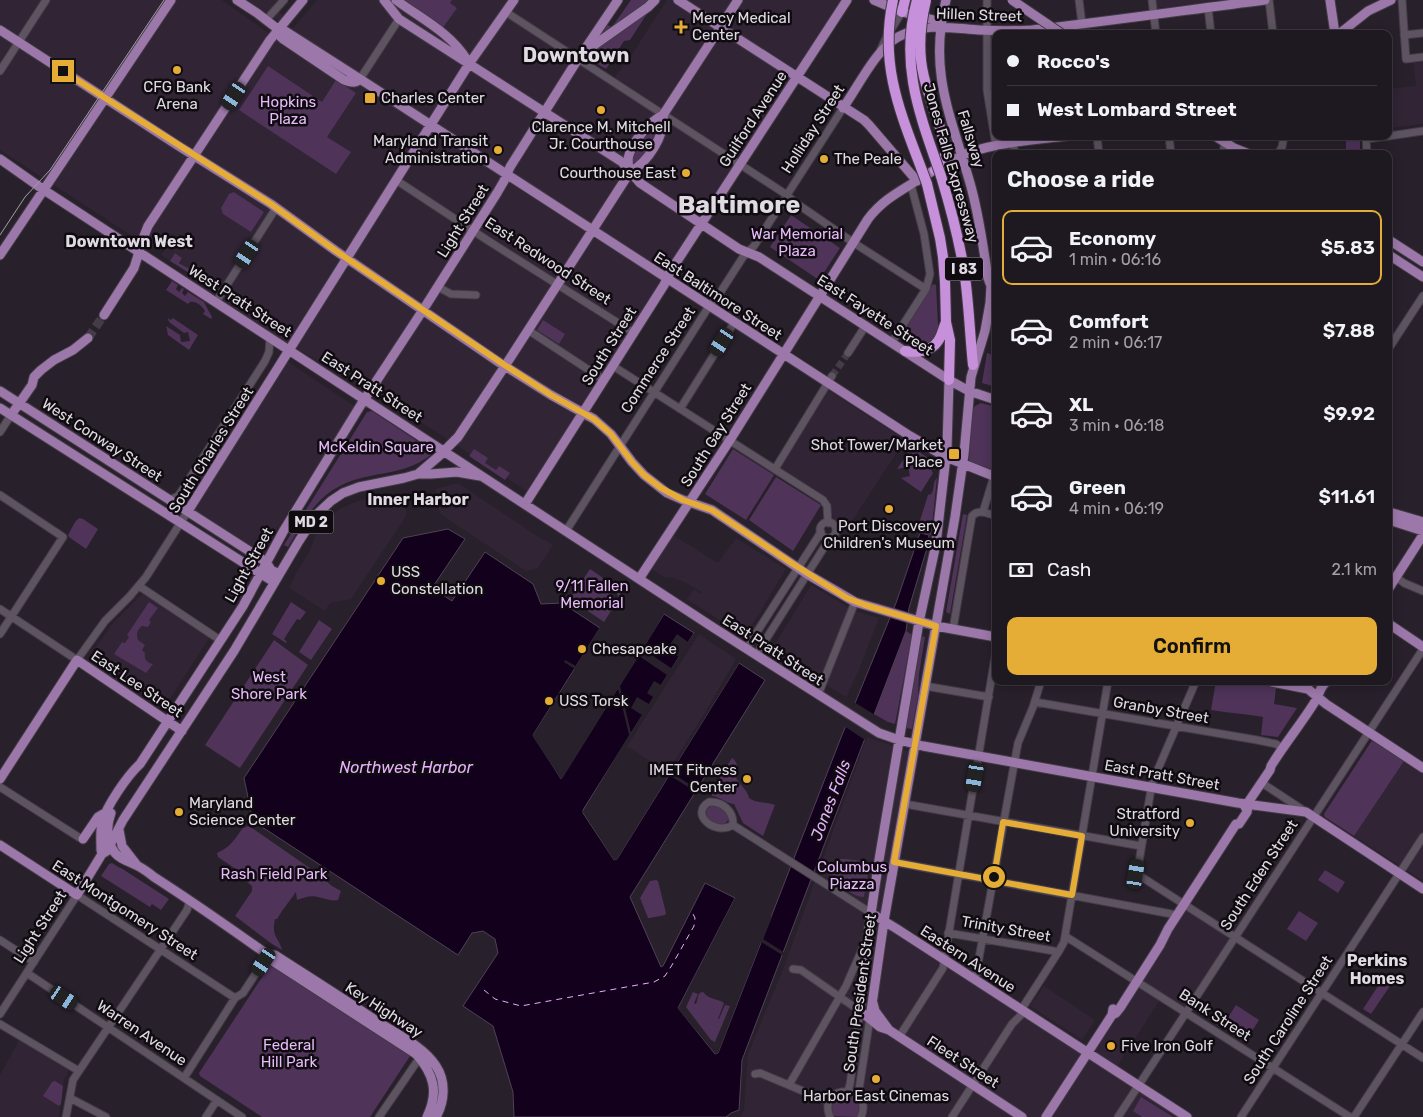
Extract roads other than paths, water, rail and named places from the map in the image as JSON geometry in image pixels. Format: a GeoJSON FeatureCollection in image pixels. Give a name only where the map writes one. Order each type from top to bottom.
{"type":"FeatureCollection","features":[{"type":"Feature","properties":{"kind":"highway"},"geometry":{"type":"LineString","coordinates":[[889,3],[891,5],[898,0]]}},
{"type":"Feature","properties":{"kind":"highway"},"geometry":{"type":"LineString","coordinates":[[902,12],[905,0]]}},
{"type":"Feature","properties":{"kind":"highway","name":"Jones Falls Expressway"},"geometry":{"type":"LineString","coordinates":[[917,0],[909,51],[912,79],[925,130],[952,214],[962,255],[974,365]]}},
{"type":"Feature","properties":{"kind":"highway"},"geometry":{"type":"LineString","coordinates":[[926,0],[921,42],[922,65],[927,89],[946,145],[946,155],[938,173]]}},
{"type":"Feature","properties":{"kind":"highway","name":"Jones Falls Expressway"},"geometry":{"type":"LineString","coordinates":[[889,3],[888,36],[891,75],[900,112],[927,184],[942,251],[946,322],[950,340],[949,380]]}},
{"type":"Feature","properties":{"kind":"highway"},"geometry":{"type":"LineString","coordinates":[[905,350],[915,353],[931,348],[938,342],[946,322]]}},
{"type":"Feature","properties":{"kind":"main road"},"geometry":{"type":"LineString","coordinates":[[0,255],[171,0]]}},
{"type":"Feature","properties":{"kind":"main road","name":"East Baltimore Street"},"geometry":{"type":"LineString","coordinates":[[237,0],[279,30],[285,31],[360,79],[783,355],[830,380],[910,436],[946,457],[992,476]]}},
{"type":"Feature","properties":{"kind":"main road"},"geometry":{"type":"LineString","coordinates":[[104,315],[131,273],[148,226],[256,61],[303,0]]}},
{"type":"Feature","properties":{"kind":"main road","name":"East Fayette Street"},"geometry":{"type":"LineString","coordinates":[[378,0],[386,4],[399,18],[622,162],[640,183],[739,249],[759,256],[949,380],[992,399]]}},
{"type":"Feature","properties":{"kind":"main road"},"geometry":{"type":"LineString","coordinates":[[396,0],[436,28],[457,47],[469,64]]}},
{"type":"Feature","properties":{"kind":"main road","name":"South Charles Street"},"geometry":{"type":"LineString","coordinates":[[188,512],[469,64],[514,0]]}},
{"type":"Feature","properties":{"kind":"main road"},"geometry":{"type":"LineString","coordinates":[[578,59],[618,0]]}},
{"type":"Feature","properties":{"kind":"main road","name":"MD 2"},"geometry":{"type":"LineString","coordinates":[[507,175],[510,167],[578,59],[655,0]]}},
{"type":"Feature","properties":{"kind":"main road"},"geometry":{"type":"LineString","coordinates":[[678,0],[858,116],[869,125],[914,183]]}},
{"type":"Feature","properties":{"kind":"main road","name":"MD 2"},"geometry":{"type":"LineString","coordinates":[[444,451],[458,437],[630,172],[640,165],[652,150],[663,128],[663,115],[738,0]]}},
{"type":"Feature","properties":{"kind":"main road","name":"Guilford Avenue"},"geometry":{"type":"LineString","coordinates":[[667,279],[847,0]]}},
{"type":"Feature","properties":{"kind":"main road"},"geometry":{"type":"LineString","coordinates":[[874,0],[889,3],[902,12],[934,20],[940,26]]}},
{"type":"Feature","properties":{"kind":"main road","name":"Fallsway"},"geometry":{"type":"LineString","coordinates":[[946,0],[940,26],[939,59],[942,88],[976,205],[988,278],[992,283]]}},
{"type":"Feature","properties":{"kind":"main road"},"geometry":{"type":"LineString","coordinates":[[1012,0],[1056,30]]}},
{"type":"Feature","properties":{"kind":"main road","name":"Hillen Street"},"geometry":{"type":"LineString","coordinates":[[878,53],[888,43],[905,33],[925,27],[1031,30],[1265,0]]}},
{"type":"Feature","properties":{"kind":"main road"},"geometry":{"type":"LineString","coordinates":[[1330,0],[1334,30]]}},
{"type":"Feature","properties":{"kind":"main road"},"geometry":{"type":"LineString","coordinates":[[1344,30],[1368,11],[1391,0]]}},
{"type":"Feature","properties":{"kind":"main road"},"geometry":{"type":"LineString","coordinates":[[0,30],[276,208],[347,259],[505,366],[551,395],[584,412],[606,428],[632,462],[650,480],[674,496],[712,510],[807,574],[854,602],[936,626],[992,636]]}},
{"type":"Feature","properties":{"kind":"main road","name":"Holliday Street"},"geometry":{"type":"LineString","coordinates":[[843,108],[878,53]]}},
{"type":"Feature","properties":{"kind":"main road"},"geometry":{"type":"LineString","coordinates":[[630,172],[628,159],[633,147],[648,126],[663,115]]}},
{"type":"Feature","properties":{"kind":"main road","name":"South Gay Street"},"geometry":{"type":"LineString","coordinates":[[640,579],[730,440],[868,219],[879,206],[914,183],[938,173],[962,156],[996,146],[1036,140]]}},
{"type":"Feature","properties":{"kind":"main road","name":"West Pratt Street"},"geometry":{"type":"LineString","coordinates":[[0,159],[44,190],[290,350]]}},
{"type":"Feature","properties":{"kind":"main road","name":"Light Street"},"geometry":{"type":"LineString","coordinates":[[102,854],[101,826],[106,813],[243,606],[284,530],[365,398],[438,287],[507,175]]}},
{"type":"Feature","properties":{"kind":"main road"},"geometry":{"type":"LineString","coordinates":[[1392,242],[1423,262]]}},
{"type":"Feature","properties":{"kind":"main road"},"geometry":{"type":"LineString","coordinates":[[1392,257],[1423,278]]}},
{"type":"Feature","properties":{"kind":"main road","name":"South Street"},"geometry":{"type":"LineString","coordinates":[[525,504],[667,279]]}},
{"type":"Feature","properties":{"kind":"main road","name":"Fallsway"},"geometry":{"type":"LineString","coordinates":[[974,365],[986,325],[992,294]]}},
{"type":"Feature","properties":{"kind":"main road"},"geometry":{"type":"LineString","coordinates":[[10,414],[32,385],[34,377],[41,370],[54,360],[74,350],[88,338]]}},
{"type":"Feature","properties":{"kind":"main road","name":"East Pratt Street"},"geometry":{"type":"LineString","coordinates":[[290,350],[746,649],[885,736],[915,744],[1150,788],[1310,814],[1423,889]]}},
{"type":"Feature","properties":{"kind":"main road","name":"South President Street"},"geometry":{"type":"LineString","coordinates":[[870,1018],[884,921],[954,517],[962,464],[969,390],[974,365]]}},
{"type":"Feature","properties":{"kind":"main road","name":"South President Street"},"geometry":{"type":"LineString","coordinates":[[860,1011],[871,913],[899,740],[936,544],[946,457],[949,380]]}},
{"type":"Feature","properties":{"kind":"main road","name":"West Conway Street"},"geometry":{"type":"LineString","coordinates":[[0,391],[266,562],[277,578]]}},
{"type":"Feature","properties":{"kind":"main road","name":"West Conway Street"},"geometry":{"type":"LineString","coordinates":[[0,408],[261,574],[277,578]]}},
{"type":"Feature","properties":{"kind":"main road","name":"Light Street"},"geometry":{"type":"LineString","coordinates":[[77,895],[102,854],[111,845],[123,820],[234,651],[316,515],[343,492],[418,474],[444,451]]}},
{"type":"Feature","properties":{"kind":"main road"},"geometry":{"type":"LineString","coordinates":[[418,474],[457,472],[485,478]]}},
{"type":"Feature","properties":{"kind":"main road"},"geometry":{"type":"LineString","coordinates":[[1392,513],[1423,522]]}},
{"type":"Feature","properties":{"kind":"main road"},"geometry":{"type":"LineString","coordinates":[[1392,521],[1423,530]]}},
{"type":"Feature","properties":{"kind":"main road"},"geometry":{"type":"LineString","coordinates":[[1392,583],[1423,535]]}},
{"type":"Feature","properties":{"kind":"main road"},"geometry":{"type":"LineString","coordinates":[[1392,626],[1423,648]]}},
{"type":"Feature","properties":{"kind":"main road","name":"South Charles Street"},"geometry":{"type":"LineString","coordinates":[[0,779],[77,660]]}},
{"type":"Feature","properties":{"kind":"main road","name":"East Lee Street"},"geometry":{"type":"LineString","coordinates":[[77,660],[182,731]]}},
{"type":"Feature","properties":{"kind":"main road"},"geometry":{"type":"LineString","coordinates":[[1288,685],[1310,691],[1423,768]]}},
{"type":"Feature","properties":{"kind":"main road"},"geometry":{"type":"LineString","coordinates":[[1270,770],[1275,768],[1287,750],[1318,697]]}},
{"type":"Feature","properties":{"kind":"main road"},"geometry":{"type":"LineString","coordinates":[[1046,1117],[1112,1015],[1116,1013],[1135,980],[1160,945],[1183,904],[1236,824],[1235,821],[1238,816],[1248,805],[1282,748],[1296,732]]}},
{"type":"Feature","properties":{"kind":"main road","name":"Light Street"},"geometry":{"type":"LineString","coordinates":[[111,845],[107,834],[108,821],[113,810],[138,773],[140,764]]}},
{"type":"Feature","properties":{"kind":"main road"},"geometry":{"type":"LineString","coordinates":[[83,839],[98,818],[106,813]]}},
{"type":"Feature","properties":{"kind":"main road","name":"Key Highway"},"geometry":{"type":"LineString","coordinates":[[119,830],[122,846],[136,865]]}},
{"type":"Feature","properties":{"kind":"main road","name":"Key Highway"},"geometry":{"type":"LineString","coordinates":[[111,845],[118,856],[136,865],[190,900],[268,955],[271,960],[416,1054],[429,1071],[433,1086],[432,1105],[427,1117]]}},
{"type":"Feature","properties":{"kind":"main road","name":"East Montgomery Street"},"geometry":{"type":"LineString","coordinates":[[0,846],[77,895]]}},
{"type":"Feature","properties":{"kind":"main road","name":"Eastern Avenue"},"geometry":{"type":"LineString","coordinates":[[871,913],[1187,1117]]}},
{"type":"Feature","properties":{"kind":"main road","name":"Key Highway"},"geometry":{"type":"LineString","coordinates":[[268,955],[275,955],[430,1057],[437,1067],[443,1085],[442,1104],[436,1117]]}},
{"type":"Feature","properties":{"kind":"main road","name":"Fleet Street"},"geometry":{"type":"LineString","coordinates":[[873,1000],[875,1011],[889,1030]]}},
{"type":"Feature","properties":{"kind":"main road","name":"Fleet Street"},"geometry":{"type":"LineString","coordinates":[[860,1011],[880,1027],[889,1030],[1022,1117]]}},
{"type":"Feature","properties":{"kind":"street"},"geometry":{"type":"LineString","coordinates":[[0,71],[46,0]]}},
{"type":"Feature","properties":{"kind":"street"},"geometry":{"type":"LineString","coordinates":[[266,20],[284,0]]}},
{"type":"Feature","properties":{"kind":"street"},"geometry":{"type":"LineString","coordinates":[[987,0],[987,90],[992,121]]}},
{"type":"Feature","properties":{"kind":"street"},"geometry":{"type":"LineString","coordinates":[[1079,0],[1082,24]]}},
{"type":"Feature","properties":{"kind":"street"},"geometry":{"type":"LineString","coordinates":[[1152,0],[1156,30]]}},
{"type":"Feature","properties":{"kind":"street"},"geometry":{"type":"LineString","coordinates":[[1269,0],[1273,30]]}},
{"type":"Feature","properties":{"kind":"street"},"geometry":{"type":"LineString","coordinates":[[1402,0],[1406,59],[1423,57]]}},
{"type":"Feature","properties":{"kind":"street"},"geometry":{"type":"LineString","coordinates":[[1208,7],[1211,30]]}},
{"type":"Feature","properties":{"kind":"street"},"geometry":{"type":"LineString","coordinates":[[506,12],[740,164],[854,243],[926,289]]}},
{"type":"Feature","properties":{"kind":"street","name":"Holliday Street"},"geometry":{"type":"LineString","coordinates":[[878,53],[902,12]]}},
{"type":"Feature","properties":{"kind":"street"},"geometry":{"type":"LineString","coordinates":[[360,79],[399,18]]}},
{"type":"Feature","properties":{"kind":"street"},"geometry":{"type":"LineString","coordinates":[[1404,35],[1423,33]]}},
{"type":"Feature","properties":{"kind":"street","name":"Holliday Street"},"geometry":{"type":"LineString","coordinates":[[710,306],[754,246],[843,108]]}},
{"type":"Feature","properties":{"kind":"street"},"geometry":{"type":"LineString","coordinates":[[1392,136],[1423,131]]}},
{"type":"Feature","properties":{"kind":"street"},"geometry":{"type":"LineString","coordinates":[[995,140],[996,146]]}},
{"type":"Feature","properties":{"kind":"street"},"geometry":{"type":"LineString","coordinates":[[1013,143],[1014,150]]}},
{"type":"Feature","properties":{"kind":"street","name":"East Redwood Street"},"geometry":{"type":"LineString","coordinates":[[396,180],[634,333]]}},
{"type":"Feature","properties":{"kind":"street"},"geometry":{"type":"LineString","coordinates":[[892,342],[926,289],[930,274],[914,183]]}},
{"type":"Feature","properties":{"kind":"street"},"geometry":{"type":"LineString","coordinates":[[216,302],[276,208]]}},
{"type":"Feature","properties":{"kind":"street"},"geometry":{"type":"LineString","coordinates":[[438,287],[451,294],[476,295]]}},
{"type":"Feature","properties":{"kind":"street"},"geometry":{"type":"LineString","coordinates":[[1392,343],[1423,296]]}},
{"type":"Feature","properties":{"kind":"street","name":"Commerce Street"},"geometry":{"type":"LineString","coordinates":[[566,530],[710,306]]}},
{"type":"Feature","properties":{"kind":"street"},"geometry":{"type":"LineString","coordinates":[[680,409],[734,323]]}},
{"type":"Feature","properties":{"kind":"street"},"geometry":{"type":"LineString","coordinates":[[848,353],[866,325]]}},
{"type":"Feature","properties":{"kind":"street"},"geometry":{"type":"LineString","coordinates":[[528,330],[604,380]]}},
{"type":"Feature","properties":{"kind":"street","name":"South Charles Street"},"geometry":{"type":"LineString","coordinates":[[170,500],[181,492],[265,361],[270,337]]}},
{"type":"Feature","properties":{"kind":"street"},"geometry":{"type":"LineString","coordinates":[[613,366],[824,500],[828,523]]}},
{"type":"Feature","properties":{"kind":"street"},"geometry":{"type":"LineString","coordinates":[[775,469],[830,380]]}},
{"type":"Feature","properties":{"kind":"street"},"geometry":{"type":"LineString","coordinates":[[0,432],[10,414]]}},
{"type":"Feature","properties":{"kind":"street"},"geometry":{"type":"LineString","coordinates":[[209,448],[223,457]]}},
{"type":"Feature","properties":{"kind":"street"},"geometry":{"type":"LineString","coordinates":[[983,512],[992,486]]}},
{"type":"Feature","properties":{"kind":"street"},"geometry":{"type":"LineString","coordinates":[[0,495],[64,537],[0,634]]}},
{"type":"Feature","properties":{"kind":"street","name":"South Charles Street"},"geometry":{"type":"LineString","coordinates":[[77,660],[105,621],[139,586],[188,512]]}},
{"type":"Feature","properties":{"kind":"street"},"geometry":{"type":"LineString","coordinates":[[953,629],[971,519],[976,512],[992,515]]}},
{"type":"Feature","properties":{"kind":"street"},"geometry":{"type":"LineString","coordinates":[[746,649],[799,568],[821,532],[822,526],[828,523],[834,525],[836,529],[835,535],[830,538],[756,655]]}},
{"type":"Feature","properties":{"kind":"street"},"geometry":{"type":"LineString","coordinates":[[821,532],[825,537],[830,538]]}},
{"type":"Feature","properties":{"kind":"street"},"geometry":{"type":"LineString","coordinates":[[1396,577],[1423,591]]}},
{"type":"Feature","properties":{"kind":"street"},"geometry":{"type":"LineString","coordinates":[[139,586],[220,640]]}},
{"type":"Feature","properties":{"kind":"street"},"geometry":{"type":"LineString","coordinates":[[818,695],[854,602]]}},
{"type":"Feature","properties":{"kind":"street"},"geometry":{"type":"LineString","coordinates":[[0,609],[77,660]]}},
{"type":"Feature","properties":{"kind":"street","name":"South Eden Street"},"geometry":{"type":"LineString","coordinates":[[1118,1117],[1235,937],[1310,814],[1369,732],[1423,648]]}},
{"type":"Feature","properties":{"kind":"street"},"geometry":{"type":"LineString","coordinates":[[899,1037],[943,968],[992,678]]}},
{"type":"Feature","properties":{"kind":"street"},"geometry":{"type":"LineString","coordinates":[[975,980],[1018,743],[1040,685]]}},
{"type":"Feature","properties":{"kind":"street"},"geometry":{"type":"LineString","coordinates":[[952,1117],[1062,947],[1107,685]]}},
{"type":"Feature","properties":{"kind":"street"},"geometry":{"type":"LineString","coordinates":[[1194,685],[1150,788],[1136,874],[1423,1058]]}},
{"type":"Feature","properties":{"kind":"street"},"geometry":{"type":"LineString","coordinates":[[925,686],[989,697]]}},
{"type":"Feature","properties":{"kind":"street","name":"Granby Street"},"geometry":{"type":"LineString","coordinates":[[1035,702],[1259,740],[1276,744],[1282,748]]}},
{"type":"Feature","properties":{"kind":"street","name":"East Pratt Street"},"geometry":{"type":"LineString","coordinates":[[1262,783],[1310,814]]}},
{"type":"Feature","properties":{"kind":"street"},"geometry":{"type":"LineString","coordinates":[[0,787],[83,839]]}},
{"type":"Feature","properties":{"kind":"street","name":"Eastern Avenue"},"geometry":{"type":"LineString","coordinates":[[709,802],[720,804],[731,812],[734,819],[733,825],[721,829],[714,827],[705,821],[702,814],[703,807],[709,802]]}},
{"type":"Feature","properties":{"kind":"street"},"geometry":{"type":"LineString","coordinates":[[905,804],[1141,846]]}},
{"type":"Feature","properties":{"kind":"street","name":"Eastern Avenue"},"geometry":{"type":"LineString","coordinates":[[733,825],[871,913]]}},
{"type":"Feature","properties":{"kind":"street","name":"South Caroline Street"},"geometry":{"type":"LineString","coordinates":[[1241,1117],[1423,837]]}},
{"type":"Feature","properties":{"kind":"street"},"geometry":{"type":"LineString","coordinates":[[894,862],[1177,914]]}},
{"type":"Feature","properties":{"kind":"street","name":"East Montgomery Street"},"geometry":{"type":"LineString","coordinates":[[77,895],[236,998]]}},
{"type":"Feature","properties":{"kind":"street","name":"Light Street"},"geometry":{"type":"LineString","coordinates":[[0,1014],[77,895]]}},
{"type":"Feature","properties":{"kind":"street"},"geometry":{"type":"LineString","coordinates":[[66,1117],[73,1080],[187,910],[190,900]]}},
{"type":"Feature","properties":{"kind":"street","name":"Trinity Street"},"geometry":{"type":"LineString","coordinates":[[948,933],[1054,951],[1058,954]]}},
{"type":"Feature","properties":{"kind":"street","name":"Bank Street"},"geometry":{"type":"LineString","coordinates":[[1065,936],[1350,1117]]}},
{"type":"Feature","properties":{"kind":"street","name":"South President Street"},"geometry":{"type":"LineString","coordinates":[[789,1085],[850,978],[868,937]]}},
{"type":"Feature","properties":{"kind":"street"},"geometry":{"type":"LineString","coordinates":[[0,940],[34,962]]}},
{"type":"Feature","properties":{"kind":"street"},"geometry":{"type":"LineString","coordinates":[[184,1078],[236,998],[243,994],[268,955]]}},
{"type":"Feature","properties":{"kind":"street","name":"Fleet Street"},"geometry":{"type":"LineString","coordinates":[[793,969],[801,970],[860,1011]]}},
{"type":"Feature","properties":{"kind":"street","name":"Warren Avenue"},"geometry":{"type":"LineString","coordinates":[[27,973],[242,1117]]}},
{"type":"Feature","properties":{"kind":"street","name":"South President Street"},"geometry":{"type":"LineString","coordinates":[[848,1091],[860,1011]]}},
{"type":"Feature","properties":{"kind":"street"},"geometry":{"type":"LineString","coordinates":[[1354,1117],[1423,1012]]}},
{"type":"Feature","properties":{"kind":"street","name":"South President Street"},"geometry":{"type":"LineString","coordinates":[[861,1117],[863,1106],[858,1096],[870,1018]]}},
{"type":"Feature","properties":{"kind":"street"},"geometry":{"type":"LineString","coordinates":[[0,1024],[79,1071]]}},
{"type":"Feature","properties":{"kind":"street"},"geometry":{"type":"LineString","coordinates":[[379,1117],[420,1060]]}},
{"type":"Feature","properties":{"kind":"street"},"geometry":{"type":"LineString","coordinates":[[755,1074],[760,1073],[829,1102]]}},
{"type":"Feature","properties":{"kind":"street"},"geometry":{"type":"LineString","coordinates":[[827,1116],[829,1102],[837,1093],[848,1091],[858,1096]]}},
{"type":"Feature","properties":{"kind":"street"},"geometry":{"type":"LineString","coordinates":[[70,1098],[106,1117]]}},
{"type":"Feature","properties":{"kind":"street"},"geometry":{"type":"LineString","coordinates":[[206,1117],[217,1100]]}},
{"type":"Feature","properties":{"kind":"water","name":"Northwest Harbor"},"geometry":{"type":"Polygon","coordinates":[[[448,529],[465,539],[432,588],[452,601],[485,552],[533,584],[541,604],[562,603],[600,628],[533,735],[561,779],[664,614],[694,633],[583,810],[583,813],[614,860],[617,859],[739,663],[765,680],[630,897],[661,967],[705,883],[735,898],[678,1008],[715,1054],[718,1053],[842,735],[896,603],[920,533],[929,535],[927,548],[909,608],[906,631],[742,1060],[739,1110],[726,1117],[514,1117],[513,1092],[493,1026],[463,1006],[498,953],[495,939],[483,931],[472,933],[458,955],[253,821],[244,778],[403,538],[448,529]]]}},
{"type":"Feature","properties":{"kind":"tunnel"},"geometry":{"type":"LineString","coordinates":[[88,338],[104,315]]}},
{"type":"Feature","properties":{"kind":"tunnel"},"geometry":{"type":"LineString","coordinates":[[832,376],[848,353]]}},
{"type":"Feature","properties":{"kind":"tram line"},"geometry":{"type":"LineString","coordinates":[[0,235],[25,197],[50,170],[164,0]]}},
{"type":"Feature","properties":{"kind":"place","name":"Mercy Medical Center"},"geometry":{"type":"Point","coordinates":[681,27]}},
{"type":"Feature","properties":{"kind":"place","name":"CFG Bank Arena"},"geometry":{"type":"Point","coordinates":[177,70]}},
{"type":"Feature","properties":{"kind":"place","name":"Charles Center"},"geometry":{"type":"Point","coordinates":[370,98]}},
{"type":"Feature","properties":{"kind":"place","name":"Clarence M. Mitchell Jr. Courthouse"},"geometry":{"type":"Point","coordinates":[601,110]}},
{"type":"Feature","properties":{"kind":"place","name":"Maryland Transit Administration"},"geometry":{"type":"Point","coordinates":[498,150]}},
{"type":"Feature","properties":{"kind":"place","name":"The Peale"},"geometry":{"type":"Point","coordinates":[824,159]}},
{"type":"Feature","properties":{"kind":"place","name":"Courthouse East"},"geometry":{"type":"Point","coordinates":[686,173]}},
{"type":"Feature","properties":{"kind":"place","name":"Shot Tower/Market Place"},"geometry":{"type":"Point","coordinates":[954,454]}},
{"type":"Feature","properties":{"kind":"place","name":"Port Discovery Children's Museum"},"geometry":{"type":"Point","coordinates":[889,509]}},
{"type":"Feature","properties":{"kind":"place","name":"USS Constellation"},"geometry":{"type":"Point","coordinates":[381,581]}},
{"type":"Feature","properties":{"kind":"place","name":"Chesapeake"},"geometry":{"type":"Point","coordinates":[582,649]}},
{"type":"Feature","properties":{"kind":"place","name":"USS Torsk"},"geometry":{"type":"Point","coordinates":[549,701]}},
{"type":"Feature","properties":{"kind":"place","name":"IMET Fitness Center"},"geometry":{"type":"Point","coordinates":[747,779]}},
{"type":"Feature","properties":{"kind":"place","name":"Maryland Science Center"},"geometry":{"type":"Point","coordinates":[179,812]}},
{"type":"Feature","properties":{"kind":"place","name":"Stratford University"},"geometry":{"type":"Point","coordinates":[1190,823]}},
{"type":"Feature","properties":{"kind":"place","name":"Five Iron Golf"},"geometry":{"type":"Point","coordinates":[1111,1046]}},
{"type":"Feature","properties":{"kind":"place","name":"Harbor East Cinemas"},"geometry":{"type":"Point","coordinates":[876,1079]}},
{"type":"Feature","properties":{"kind":"district","name":"Downtown"},"geometry":{"type":"Point","coordinates":[576,55]}},
{"type":"Feature","properties":{"kind":"district","name":"Baltimore"},"geometry":{"type":"Point","coordinates":[739,204]}},
{"type":"Feature","properties":{"kind":"district","name":"Downtown West"},"geometry":{"type":"Point","coordinates":[129,241]}},
{"type":"Feature","properties":{"kind":"district","name":"Inner Harbor"},"geometry":{"type":"Point","coordinates":[418,499]}},
{"type":"Feature","properties":{"kind":"district","name":"Perkins Homes"},"geometry":{"type":"Point","coordinates":[1377,969]}},
{"type":"Feature","properties":{"kind":"park label","name":"Hopkins Plaza"},"geometry":{"type":"Point","coordinates":[288,110]}},
{"type":"Feature","properties":{"kind":"park label","name":"War Memorial Plaza"},"geometry":{"type":"Point","coordinates":[797,242]}},
{"type":"Feature","properties":{"kind":"park label","name":"McKeldin Square"},"geometry":{"type":"Point","coordinates":[376,447]}},
{"type":"Feature","properties":{"kind":"park label","name":"9/11 Fallen Memorial"},"geometry":{"type":"Point","coordinates":[592,594]}},
{"type":"Feature","properties":{"kind":"park label","name":"West Shore Park"},"geometry":{"type":"Point","coordinates":[269,686]}},
{"type":"Feature","properties":{"kind":"park label","name":"Rash Field Park"},"geometry":{"type":"Point","coordinates":[274,874]}},
{"type":"Feature","properties":{"kind":"park label","name":"Columbus Piazza"},"geometry":{"type":"Point","coordinates":[852,876]}},
{"type":"Feature","properties":{"kind":"park label","name":"Federal Hill Park"},"geometry":{"type":"Point","coordinates":[289,1054]}},
{"type":"Feature","properties":{"kind":"water label","name":"Jones Falls"},"geometry":{"type":"Point","coordinates":[830,800]}}]}
